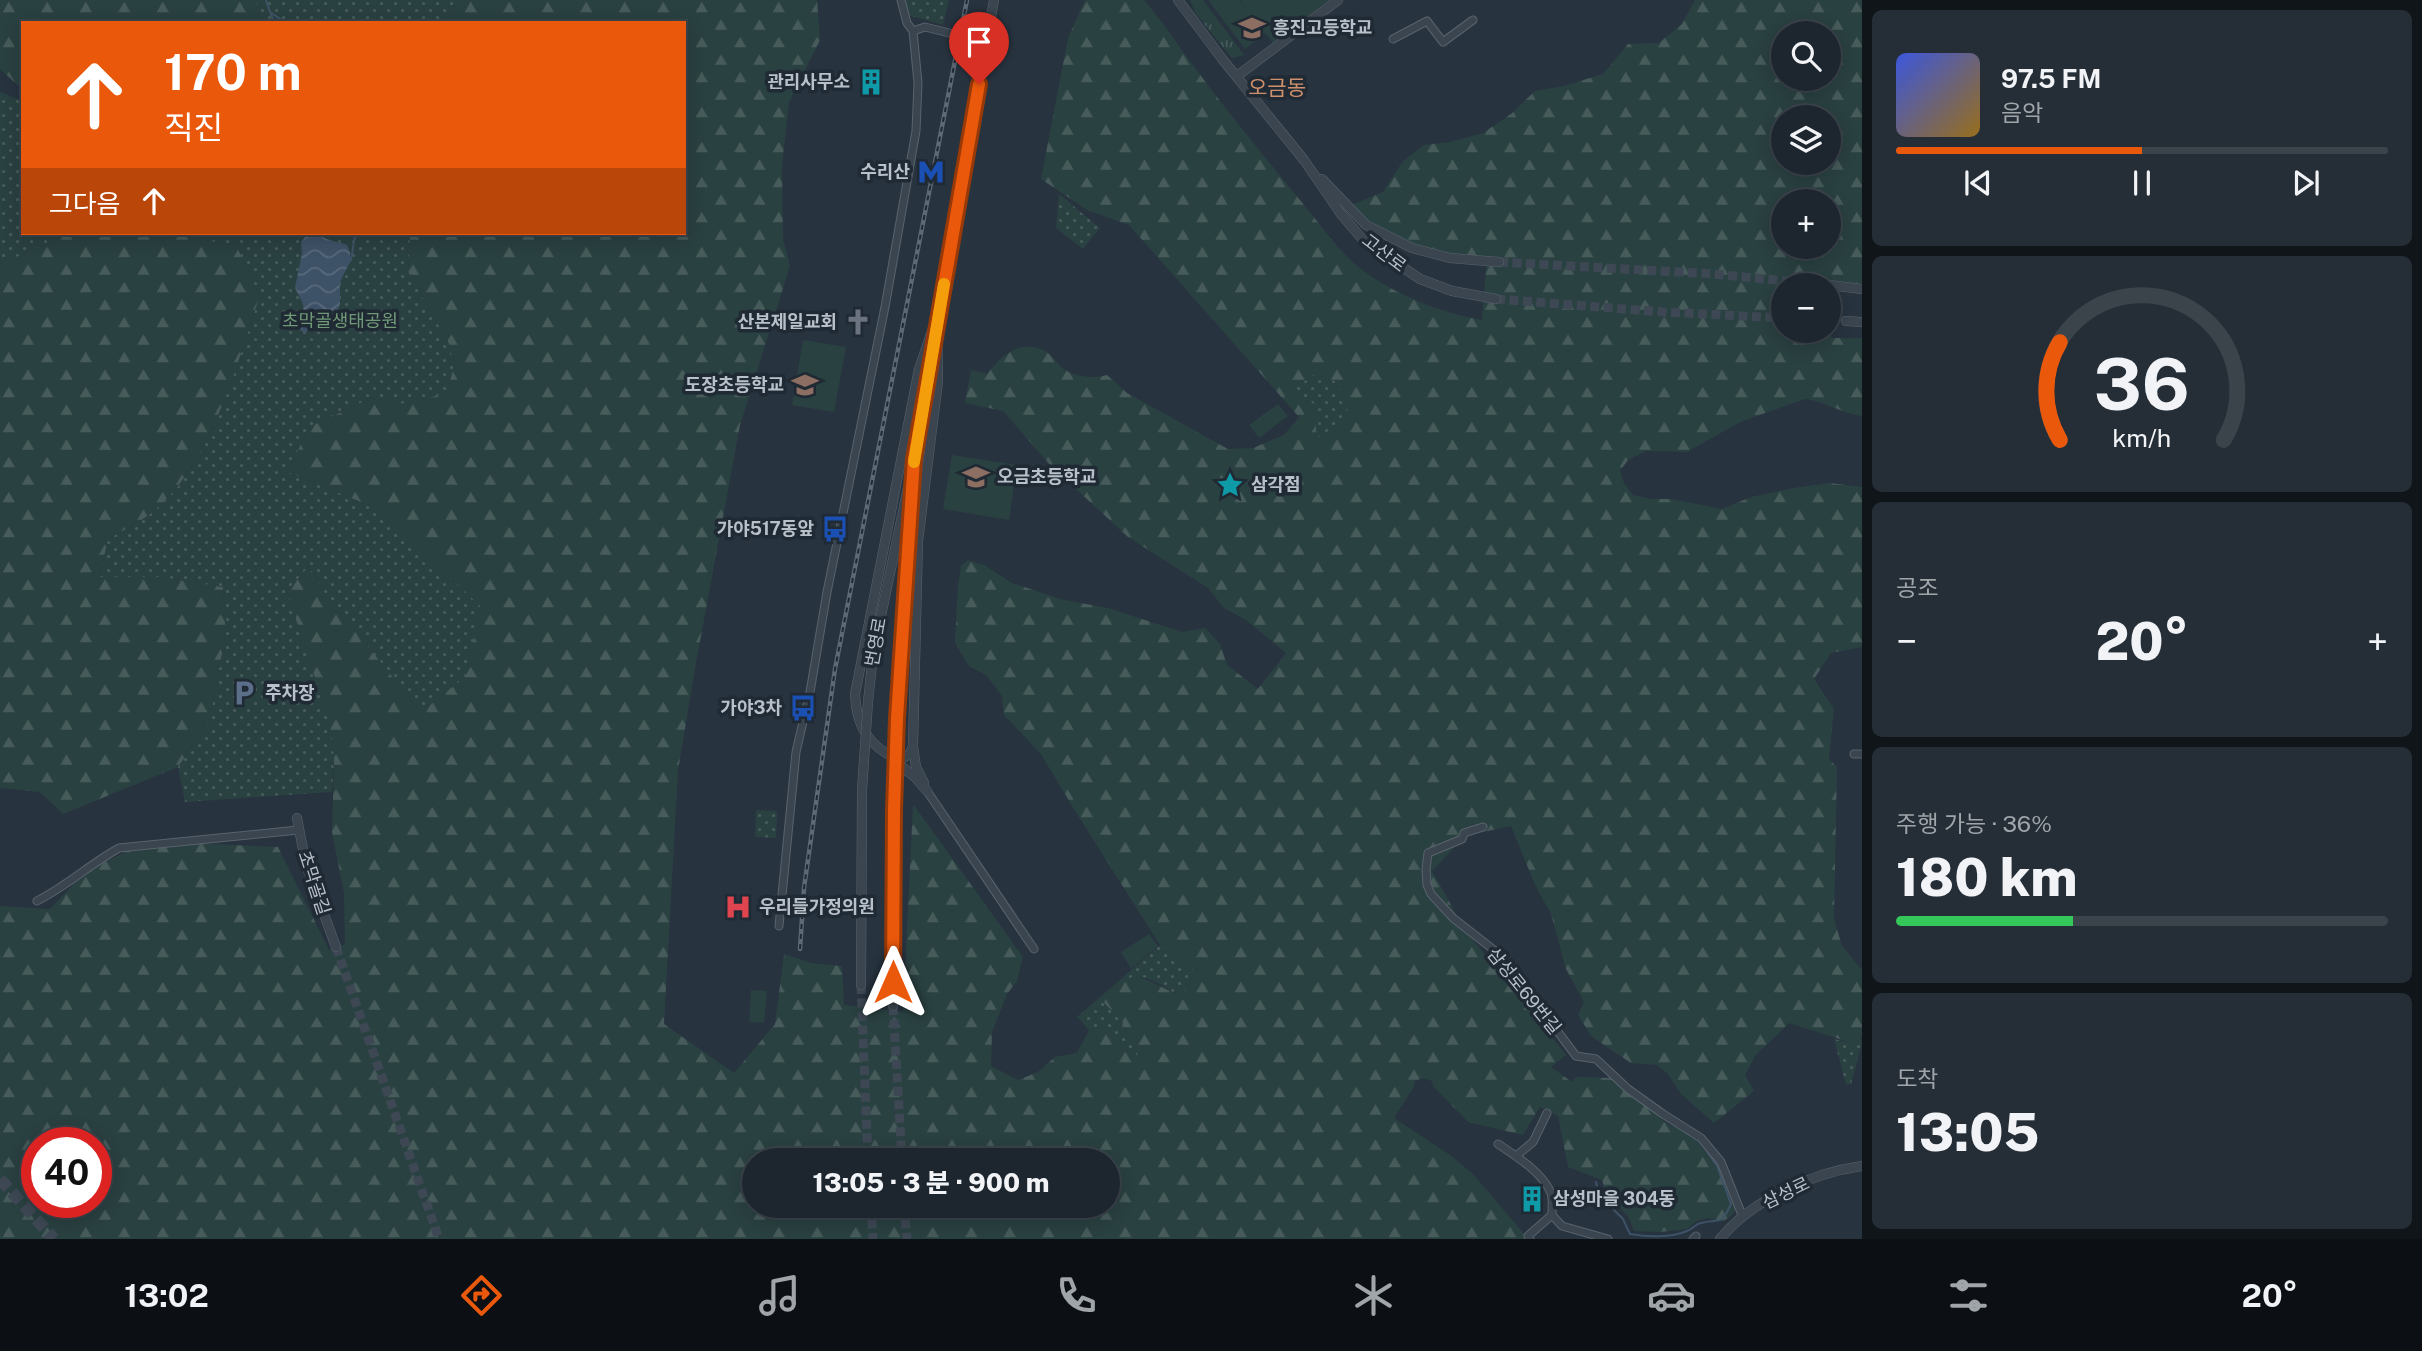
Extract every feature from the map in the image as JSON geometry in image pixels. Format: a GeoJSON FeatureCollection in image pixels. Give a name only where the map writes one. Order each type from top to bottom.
{"type":"FeatureCollection","features":[{"type":"Feature","properties":{"kind":"street"},"geometry":{"type":"LineString","coordinates":[[779,926],[796,752],[885,307],[916,131],[918,83],[913,31],[907,23],[901,0]]}},
{"type":"Feature","properties":{"kind":"street","name":"번영로"},"geometry":{"type":"LineString","coordinates":[[861,985],[862,790],[873,653],[914,459],[994,0]]}},
{"type":"Feature","properties":{"kind":"street","name":"고산로"},"geometry":{"type":"LineString","coordinates":[[1178,0],[1304,160],[1340,214],[1363,240],[1420,279],[1452,292],[1496,299]]}},
{"type":"Feature","properties":{"kind":"street"},"geometry":{"type":"LineString","coordinates":[[1237,76],[1338,0]]}},
{"type":"Feature","properties":{"kind":"street"},"geometry":{"type":"LineString","coordinates":[[1394,39],[1427,21],[1443,42],[1473,20]]}},
{"type":"Feature","properties":{"kind":"street"},"geometry":{"type":"LineString","coordinates":[[913,31],[925,27],[986,43]]}},
{"type":"Feature","properties":{"kind":"street","name":"고산로"},"geometry":{"type":"LineString","coordinates":[[1304,160],[1366,225],[1412,248],[1450,258],[1499,262]]}},
{"type":"Feature","properties":{"kind":"street"},"geometry":{"type":"LineString","coordinates":[[1841,286],[1862,289]]}},
{"type":"Feature","properties":{"kind":"street"},"geometry":{"type":"LineString","coordinates":[[927,791],[916,767],[913,746],[913,673],[918,541],[938,381],[937,316]]}},
{"type":"Feature","properties":{"kind":"street"},"geometry":{"type":"LineString","coordinates":[[937,316],[919,369],[855,694],[858,719],[864,734],[915,777],[927,791],[1034,949]]}},
{"type":"Feature","properties":{"kind":"street"},"geometry":{"type":"LineString","coordinates":[[1846,321],[1862,322]]}},
{"type":"Feature","properties":{"kind":"street","name":"번영로"},"geometry":{"type":"LineString","coordinates":[[893,1006],[897,718],[914,459]]}},
{"type":"Feature","properties":{"kind":"street"},"geometry":{"type":"LineString","coordinates":[[886,754],[899,760],[910,754],[913,746]]}},
{"type":"Feature","properties":{"kind":"street","name":"초막골길"},"geometry":{"type":"LineString","coordinates":[[297,818],[306,865],[336,947]]}},
{"type":"Feature","properties":{"kind":"street","name":"삼성로69번길"},"geometry":{"type":"LineString","coordinates":[[1483,827],[1464,833],[1462,839],[1428,853],[1427,877],[1431,894],[1453,918],[1499,954],[1505,972],[1520,981],[1576,1056],[1596,1059],[1628,1089],[1701,1138],[1721,1162],[1742,1216]]}},
{"type":"Feature","properties":{"kind":"street"},"geometry":{"type":"LineString","coordinates":[[37,901],[61,890],[102,858],[119,849],[298,830]]}},
{"type":"Feature","properties":{"kind":"street"},"geometry":{"type":"LineString","coordinates":[[1516,1156],[1533,1142],[1547,1113]]}},
{"type":"Feature","properties":{"kind":"street"},"geometry":{"type":"LineString","coordinates":[[1498,1143],[1544,1181],[1552,1195],[1552,1215],[1562,1226],[1608,1239]]}},
{"type":"Feature","properties":{"kind":"street","name":"삼성로"},"geometry":{"type":"LineString","coordinates":[[1720,1239],[1742,1216],[1786,1189],[1862,1166]]}},
{"type":"Feature","properties":{"kind":"street"},"geometry":{"type":"LineString","coordinates":[[1529,1238],[1552,1215]]}},
{"type":"Feature","properties":{"kind":"green space"},"geometry":{"type":"Polygon","coordinates":[[[0,0],[256,0],[260,21],[21,21],[21,88],[0,69],[0,0]]]}},
{"type":"Feature","properties":{"kind":"green space"},"geometry":{"type":"Polygon","coordinates":[[[256,0],[458,0],[447,21],[260,21],[256,0]]]}},
{"type":"Feature","properties":{"kind":"green space"},"geometry":{"type":"Polygon","coordinates":[[[458,0],[817,0],[820,40],[789,102],[782,165],[783,238],[790,266],[740,425],[678,771],[664,1024],[734,1073],[775,1024],[784,954],[811,963],[842,966],[844,1005],[903,1012],[913,804],[1023,957],[1017,981],[1007,994],[992,1032],[991,1066],[1018,1080],[1038,1072],[1055,1057],[1077,1053],[1089,1030],[1100,1026],[1123,1051],[1139,1057],[1121,1020],[1099,998],[1125,979],[1137,975],[1178,995],[1185,992],[1193,970],[1160,945],[1041,754],[1004,715],[1002,696],[986,675],[969,666],[955,643],[961,566],[968,560],[984,565],[1012,583],[1064,600],[1108,608],[1182,632],[1205,628],[1220,644],[1227,665],[1258,689],[1286,653],[1246,620],[1224,608],[1208,588],[1128,537],[1051,466],[1003,411],[965,403],[971,370],[987,374],[1011,351],[1034,347],[1052,356],[1061,367],[1073,374],[1090,377],[1107,375],[1127,393],[1228,449],[1253,448],[1284,435],[1299,417],[1129,225],[1087,210],[1041,179],[1068,38],[1085,0],[1144,0],[1235,120],[1348,258],[1378,281],[1406,296],[1451,313],[1482,320],[1487,258],[1443,253],[1400,241],[1374,225],[1352,205],[1383,192],[1403,161],[1424,145],[1450,142],[1483,133],[1511,114],[1535,91],[1564,86],[1603,74],[1628,44],[1659,43],[1682,24],[1695,0],[1862,0],[1862,284],[1841,283],[1841,273],[1771,273],[1771,343],[1841,343],[1841,338],[1862,338],[1862,416],[1805,399],[1740,422],[1687,452],[1646,451],[1628,460],[1620,471],[1624,483],[1633,495],[1722,509],[1751,497],[1794,488],[1830,483],[1862,487],[1862,647],[1831,653],[1814,679],[1834,709],[1829,759],[1837,767],[1834,919],[1842,946],[1862,970],[1862,1036],[1852,1043],[1789,1023],[1755,1056],[1745,1075],[1754,1091],[1714,1123],[1681,1094],[1668,1074],[1657,1065],[1631,1063],[1592,1037],[1578,1015],[1584,1002],[1566,969],[1551,914],[1536,887],[1511,826],[1465,836],[1432,871],[1465,930],[1566,1055],[1551,1067],[1572,1082],[1576,1077],[1612,1078],[1666,1123],[1693,1136],[1722,1171],[1736,1204],[1734,1213],[1723,1222],[1709,1218],[1696,1221],[1687,1229],[1634,1231],[1628,1216],[1607,1196],[1602,1180],[1568,1167],[1558,1116],[1540,1107],[1523,1135],[1468,1122],[1433,1086],[1432,1081],[1423,1078],[1415,1081],[1394,1118],[1450,1155],[1473,1174],[1525,1235],[1524,1239],[0,1239],[0,906],[50,909],[86,871],[138,846],[189,843],[278,847],[329,950],[345,945],[344,893],[332,832],[334,760],[318,692],[287,591],[309,566],[324,592],[421,712],[378,509],[287,472],[309,427],[371,398],[406,404],[449,344],[408,272],[410,236],[686,235],[686,21],[448,21],[458,0]]]}},
{"type":"Feature","properties":{"kind":"green space"},"geometry":{"type":"Polygon","coordinates":[[[904,0],[949,0],[943,25],[908,15],[904,0]]]}},
{"type":"Feature","properties":{"kind":"green space"},"geometry":{"type":"Polygon","coordinates":[[[1190,0],[1203,0],[1244,55],[1232,58],[1196,14],[1190,0]]]}},
{"type":"Feature","properties":{"kind":"green space","name":"흥진고등학교"},"geometry":{"type":"Polygon","coordinates":[[[1208,0],[1239,0],[1245,8],[1240,0],[1329,0],[1273,43],[1265,33],[1245,49],[1208,0]]]}},
{"type":"Feature","properties":{"kind":"green space"},"geometry":{"type":"Polygon","coordinates":[[[0,92],[21,100],[21,235],[66,235],[0,264],[0,92]]]}},
{"type":"Feature","properties":{"kind":"green space"},"geometry":{"type":"Polygon","coordinates":[[[1059,194],[1100,228],[1083,249],[1056,228],[1059,194]]]}},
{"type":"Feature","properties":{"kind":"green space"},"geometry":{"type":"Polygon","coordinates":[[[66,235],[184,235],[237,247],[260,296],[219,414],[190,470],[171,494],[145,518],[108,539],[100,576],[162,577],[223,587],[226,632],[209,723],[178,767],[63,814],[40,792],[0,788],[0,264],[66,235]]]}},
{"type":"Feature","properties":{"kind":"green space","name":"초막골생태공원"},"geometry":{"type":"Polygon","coordinates":[[[184,235],[414,235],[410,236],[408,272],[449,344],[454,366],[447,393],[406,404],[371,398],[309,427],[287,472],[378,509],[481,607],[465,677],[421,712],[324,592],[309,566],[287,591],[330,724],[334,760],[332,792],[185,802],[178,767],[209,723],[226,632],[223,587],[162,577],[100,577],[108,539],[145,518],[171,494],[190,470],[219,414],[260,296],[237,247],[184,235]]]}},
{"type":"Feature","properties":{"kind":"green space"},"geometry":{"type":"Polygon","coordinates":[[[803,340],[846,347],[834,412],[792,405],[803,340]]]}},
{"type":"Feature","properties":{"kind":"green space"},"geometry":{"type":"Polygon","coordinates":[[[1315,374],[1337,382],[1350,418],[1317,438],[1313,403],[1290,391],[1315,374]]]}},
{"type":"Feature","properties":{"kind":"green space"},"geometry":{"type":"Polygon","coordinates":[[[1278,404],[1288,416],[1259,438],[1249,425],[1278,404]]]}},
{"type":"Feature","properties":{"kind":"green space"},"geometry":{"type":"Polygon","coordinates":[[[952,455],[1017,465],[1009,520],[943,509],[952,455]]]}},
{"type":"Feature","properties":{"kind":"green space"},"geometry":{"type":"Polygon","coordinates":[[[756,810],[777,811],[776,838],[755,837],[756,810]]]}},
{"type":"Feature","properties":{"kind":"green space"},"geometry":{"type":"Polygon","coordinates":[[[1149,934],[1158,946],[1131,969],[1121,952],[1149,934]]]}},
{"type":"Feature","properties":{"kind":"green space"},"geometry":{"type":"Polygon","coordinates":[[[1160,945],[1193,970],[1185,992],[1178,995],[1153,981],[1137,977],[1122,982],[1099,998],[1121,1020],[1139,1057],[1133,1056],[1122,1050],[1100,1026],[1089,1030],[1077,1017],[1160,945]]]}},
{"type":"Feature","properties":{"kind":"green space"},"geometry":{"type":"Polygon","coordinates":[[[751,990],[767,991],[764,1023],[749,1022],[751,990]]]}},
{"type":"Feature","properties":{"kind":"green space"},"geometry":{"type":"Polygon","coordinates":[[[1860,1035],[1862,1043],[1851,1084],[1846,1085],[1834,1039],[1851,1043],[1860,1035]]]}},
{"type":"Feature","properties":{"kind":"water"},"geometry":{"type":"Polygon","coordinates":[[[307,235],[318,235],[347,245],[350,253],[350,262],[340,282],[340,305],[334,318],[317,323],[305,333],[297,323],[303,309],[295,288],[302,253],[301,242],[307,235]]]}},
{"type":"Feature","properties":{"kind":"waterway"},"geometry":{"type":"LineString","coordinates":[[266,0],[270,12],[283,21]]}},
{"type":"Feature","properties":{"kind":"waterway"},"geometry":{"type":"LineString","coordinates":[[271,14],[273,21]]}},
{"type":"Feature","properties":{"kind":"waterway"},"geometry":{"type":"LineString","coordinates":[[350,262],[356,235]]}},
{"type":"Feature","properties":{"kind":"waterway"},"geometry":{"type":"LineString","coordinates":[[1596,1182],[1599,1195],[1623,1219],[1630,1234],[1659,1236],[1681,1233],[1699,1224],[1717,1221],[1725,1216],[1731,1204],[1717,1166],[1706,1150]]}},
{"type":"Feature","properties":{"kind":"tunnel"},"geometry":{"type":"LineString","coordinates":[[1499,262],[1771,280]]}},
{"type":"Feature","properties":{"kind":"tunnel"},"geometry":{"type":"LineString","coordinates":[[1496,299],[1771,317]]}},
{"type":"Feature","properties":{"kind":"tunnel"},"geometry":{"type":"LineString","coordinates":[[1841,321],[1846,321]]}},
{"type":"Feature","properties":{"kind":"tunnel"},"geometry":{"type":"LineString","coordinates":[[336,947],[439,1239]]}},
{"type":"Feature","properties":{"kind":"tunnel"},"geometry":{"type":"LineString","coordinates":[[861,985],[868,1148]]}},
{"type":"Feature","properties":{"kind":"tunnel"},"geometry":{"type":"LineString","coordinates":[[893,1006],[901,1148]]}},
{"type":"Feature","properties":{"kind":"tunnel"},"geometry":{"type":"LineString","coordinates":[[0,1179],[54,1239]]}},
{"type":"Feature","properties":{"kind":"tunnel"},"geometry":{"type":"LineString","coordinates":[[872,1218],[873,1239]]}},
{"type":"Feature","properties":{"kind":"tunnel"},"geometry":{"type":"LineString","coordinates":[[905,1218],[907,1239]]}},
{"type":"Feature","properties":{"kind":"railway"},"geometry":{"type":"LineString","coordinates":[[800,949],[804,888],[835,669],[967,0]]}},
{"type":"Feature","properties":{"kind":"slow traffic"},"geometry":{"type":"LineString","coordinates":[[914,462],[944,284]]}},
{"type":"Feature","properties":{"kind":"place","name":"흥진고등학교"},"geometry":{"type":"Point","coordinates":[1252,28]}},
{"type":"Feature","properties":{"kind":"place","name":"관리사무소"},"geometry":{"type":"Point","coordinates":[871,82]}},
{"type":"Feature","properties":{"kind":"place","name":"수리산"},"geometry":{"type":"Point","coordinates":[931,172]}},
{"type":"Feature","properties":{"kind":"place","name":"산본제일교회"},"geometry":{"type":"Point","coordinates":[858,322]}},
{"type":"Feature","properties":{"kind":"place","name":"도장초등학교"},"geometry":{"type":"Point","coordinates":[805,385]}},
{"type":"Feature","properties":{"kind":"place","name":"오금초등학교"},"geometry":{"type":"Point","coordinates":[976,477]}},
{"type":"Feature","properties":{"kind":"place","name":"삼각점"},"geometry":{"type":"Point","coordinates":[1230,485]}},
{"type":"Feature","properties":{"kind":"place","name":"가야517동앞"},"geometry":{"type":"Point","coordinates":[835,529]}},
{"type":"Feature","properties":{"kind":"place","name":"주차장"},"geometry":{"type":"Point","coordinates":[244,693]}},
{"type":"Feature","properties":{"kind":"place","name":"가야3차"},"geometry":{"type":"Point","coordinates":[803,708]}},
{"type":"Feature","properties":{"kind":"place","name":"우리들가정의원"},"geometry":{"type":"Point","coordinates":[738,907]}},
{"type":"Feature","properties":{"kind":"place","name":"삼성마을 304동"},"geometry":{"type":"Point","coordinates":[1532,1199]}},
{"type":"Feature","properties":{"kind":"district","name":"오금동"},"geometry":{"type":"Point","coordinates":[1277,88]}},
{"type":"Feature","properties":{"kind":"route"},"geometry":{"type":"LineString","coordinates":[[893,982],[897,718],[914,459],[979,84]]}}]}
